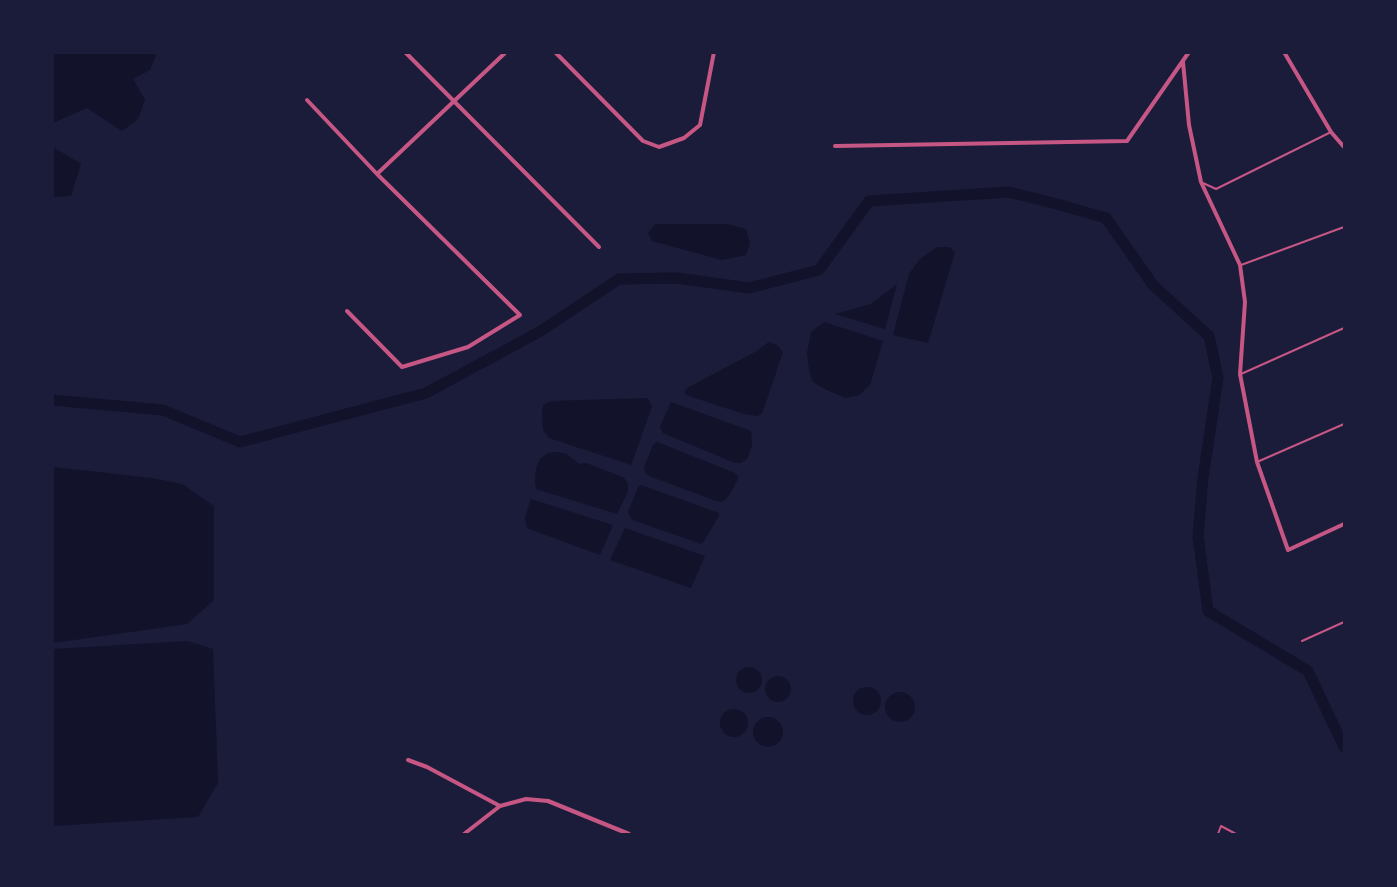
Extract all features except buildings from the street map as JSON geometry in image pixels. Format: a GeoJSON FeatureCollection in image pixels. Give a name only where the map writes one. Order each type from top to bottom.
{"type":"FeatureCollection","features":[{"type":"Feature","properties":{"kind":"street"},"geometry":{"type":"LineString","coordinates":[[405,52],[599,247]]}},
{"type":"Feature","properties":{"kind":"street"},"geometry":{"type":"LineString","coordinates":[[377,174],[506,52]]}},
{"type":"Feature","properties":{"kind":"street"},"geometry":{"type":"LineString","coordinates":[[555,52],[643,142],[659,147],[684,138],[700,125],[714,52]]}},
{"type":"Feature","properties":{"kind":"street"},"geometry":{"type":"LineString","coordinates":[[835,146],[1128,141],[1189,53],[1181,52]]}},
{"type":"Feature","properties":{"kind":"street"},"geometry":{"type":"LineString","coordinates":[[1284,52],[1331,132],[1344,148]]}},
{"type":"Feature","properties":{"kind":"street"},"geometry":{"type":"LineString","coordinates":[[1183,62],[1189,125],[1201,182],[1240,265],[1245,302],[1240,374],[1257,462],[1288,550],[1344,524]]}},
{"type":"Feature","properties":{"kind":"street"},"geometry":{"type":"LineString","coordinates":[[307,100],[377,174],[520,315],[468,347],[402,368],[347,311]]}},
{"type":"Feature","properties":{"kind":"street"},"geometry":{"type":"LineString","coordinates":[[408,760],[427,767],[500,806]]}},
{"type":"Feature","properties":{"kind":"street"},"geometry":{"type":"LineString","coordinates":[[464,834],[500,806],[526,799],[548,801],[629,834]]}},
{"type":"Feature","properties":{"kind":"lane"},"geometry":{"type":"LineString","coordinates":[[1201,182],[1216,189],[1331,132]]}},
{"type":"Feature","properties":{"kind":"lane"},"geometry":{"type":"LineString","coordinates":[[1240,265],[1344,228]]}},
{"type":"Feature","properties":{"kind":"lane"},"geometry":{"type":"LineString","coordinates":[[1240,374],[1344,328]]}},
{"type":"Feature","properties":{"kind":"lane"},"geometry":{"type":"LineString","coordinates":[[1257,462],[1344,424]]}},
{"type":"Feature","properties":{"kind":"lane"},"geometry":{"type":"LineString","coordinates":[[1302,641],[1344,622]]}},
{"type":"Feature","properties":{"kind":"lane"},"geometry":{"type":"LineString","coordinates":[[1218,834],[1221,826],[1236,834]]}},
{"type":"Feature","properties":{"kind":"shaded area"},"geometry":{"type":"Polygon","coordinates":[[[53,52],[157,53],[150,70],[133,79],[145,100],[138,119],[122,131],[87,108],[53,123],[53,52]]]}},
{"type":"Feature","properties":{"kind":"shaded area"},"geometry":{"type":"Polygon","coordinates":[[[53,147],[81,164],[71,196],[53,197],[53,147]]]}},
{"type":"Feature","properties":{"kind":"shaded area"},"geometry":{"type":"Polygon","coordinates":[[[655,224],[727,224],[746,229],[750,243],[746,255],[722,260],[652,241],[648,233],[655,224]]]}},
{"type":"Feature","properties":{"kind":"shaded area"},"geometry":{"type":"Polygon","coordinates":[[[937,247],[949,247],[955,252],[928,343],[893,335],[909,274],[920,259],[937,247]]]}},
{"type":"Feature","properties":{"kind":"shaded area"},"geometry":{"type":"Polygon","coordinates":[[[897,284],[885,329],[835,314],[871,304],[897,284]]]}},
{"type":"Feature","properties":{"kind":"shaded area"},"geometry":{"type":"Polygon","coordinates":[[[824,322],[883,341],[870,385],[859,395],[845,398],[812,381],[807,353],[811,332],[824,322]]]}},
{"type":"Feature","properties":{"kind":"shaded area"},"geometry":{"type":"Polygon","coordinates":[[[769,342],[777,345],[783,352],[762,414],[756,416],[744,414],[686,395],[684,392],[687,388],[755,352],[769,342]]]}},
{"type":"Feature","properties":{"kind":"shaded area"},"geometry":{"type":"Polygon","coordinates":[[[648,398],[652,407],[631,465],[549,438],[543,430],[543,405],[551,401],[648,398]]]}},
{"type":"Feature","properties":{"kind":"shaded area"},"geometry":{"type":"Polygon","coordinates":[[[671,402],[751,431],[752,445],[747,459],[741,463],[735,463],[663,433],[660,427],[671,402]]]}},
{"type":"Feature","properties":{"kind":"shaded area"},"geometry":{"type":"Polygon","coordinates":[[[657,442],[735,473],[738,479],[728,497],[722,502],[716,501],[649,476],[645,472],[644,467],[653,445],[657,442]]]}},
{"type":"Feature","properties":{"kind":"shaded area"},"geometry":{"type":"Polygon","coordinates":[[[548,453],[567,454],[579,464],[586,463],[623,477],[628,483],[628,491],[617,514],[536,489],[536,468],[540,459],[548,453]]]}},
{"type":"Feature","properties":{"kind":"shaded area"},"geometry":{"type":"Polygon","coordinates":[[[53,467],[152,478],[182,484],[214,506],[214,600],[187,624],[53,643],[53,467]]]}},
{"type":"Feature","properties":{"kind":"shaded area"},"geometry":{"type":"Polygon","coordinates":[[[641,485],[719,513],[702,544],[632,520],[628,512],[638,487],[641,485]]]}},
{"type":"Feature","properties":{"kind":"shaded area"},"geometry":{"type":"Polygon","coordinates":[[[531,499],[613,525],[600,555],[527,528],[525,517],[531,499]]]}},
{"type":"Feature","properties":{"kind":"shaded area"},"geometry":{"type":"Polygon","coordinates":[[[625,528],[705,556],[691,588],[610,560],[625,528]]]}},
{"type":"Feature","properties":{"kind":"shaded area"},"geometry":{"type":"Polygon","coordinates":[[[188,641],[213,649],[218,783],[198,817],[53,826],[53,649],[188,641]]]}},
{"type":"Feature","properties":{"kind":"shaded area"},"geometry":{"type":"Polygon","coordinates":[[[749,667],[758,671],[762,680],[758,689],[749,693],[740,689],[736,680],[740,671],[749,667]]]}},
{"type":"Feature","properties":{"kind":"shaded area"},"geometry":{"type":"Polygon","coordinates":[[[778,676],[787,680],[791,689],[787,698],[778,702],[769,698],[765,689],[769,680],[778,676]]]}},
{"type":"Feature","properties":{"kind":"shaded area"},"geometry":{"type":"Polygon","coordinates":[[[867,687],[877,691],[881,701],[877,711],[867,715],[857,711],[853,701],[857,691],[867,687]]]}},
{"type":"Feature","properties":{"kind":"shaded area"},"geometry":{"type":"Polygon","coordinates":[[[900,692],[910,697],[915,707],[910,717],[900,722],[890,717],[885,707],[890,697],[900,692]]]}},
{"type":"Feature","properties":{"kind":"shaded area"},"geometry":{"type":"Polygon","coordinates":[[[734,709],[744,713],[748,723],[744,733],[734,737],[724,733],[720,723],[724,713],[734,709]]]}},
{"type":"Feature","properties":{"kind":"shaded area"},"geometry":{"type":"Polygon","coordinates":[[[768,717],[778,722],[783,732],[778,742],[768,747],[758,742],[753,732],[758,722],[768,717]]]}},
{"type":"Feature","properties":{"kind":"waterway"},"geometry":{"type":"LineString","coordinates":[[52,400],[163,410],[240,442],[426,393],[539,332],[619,279],[677,278],[749,288],[819,270],[869,201],[1009,192],[1053,203],[1106,218],[1153,285],[1209,336],[1218,378],[1203,478],[1198,536],[1208,611],[1308,671],[1344,747]]}}]}
